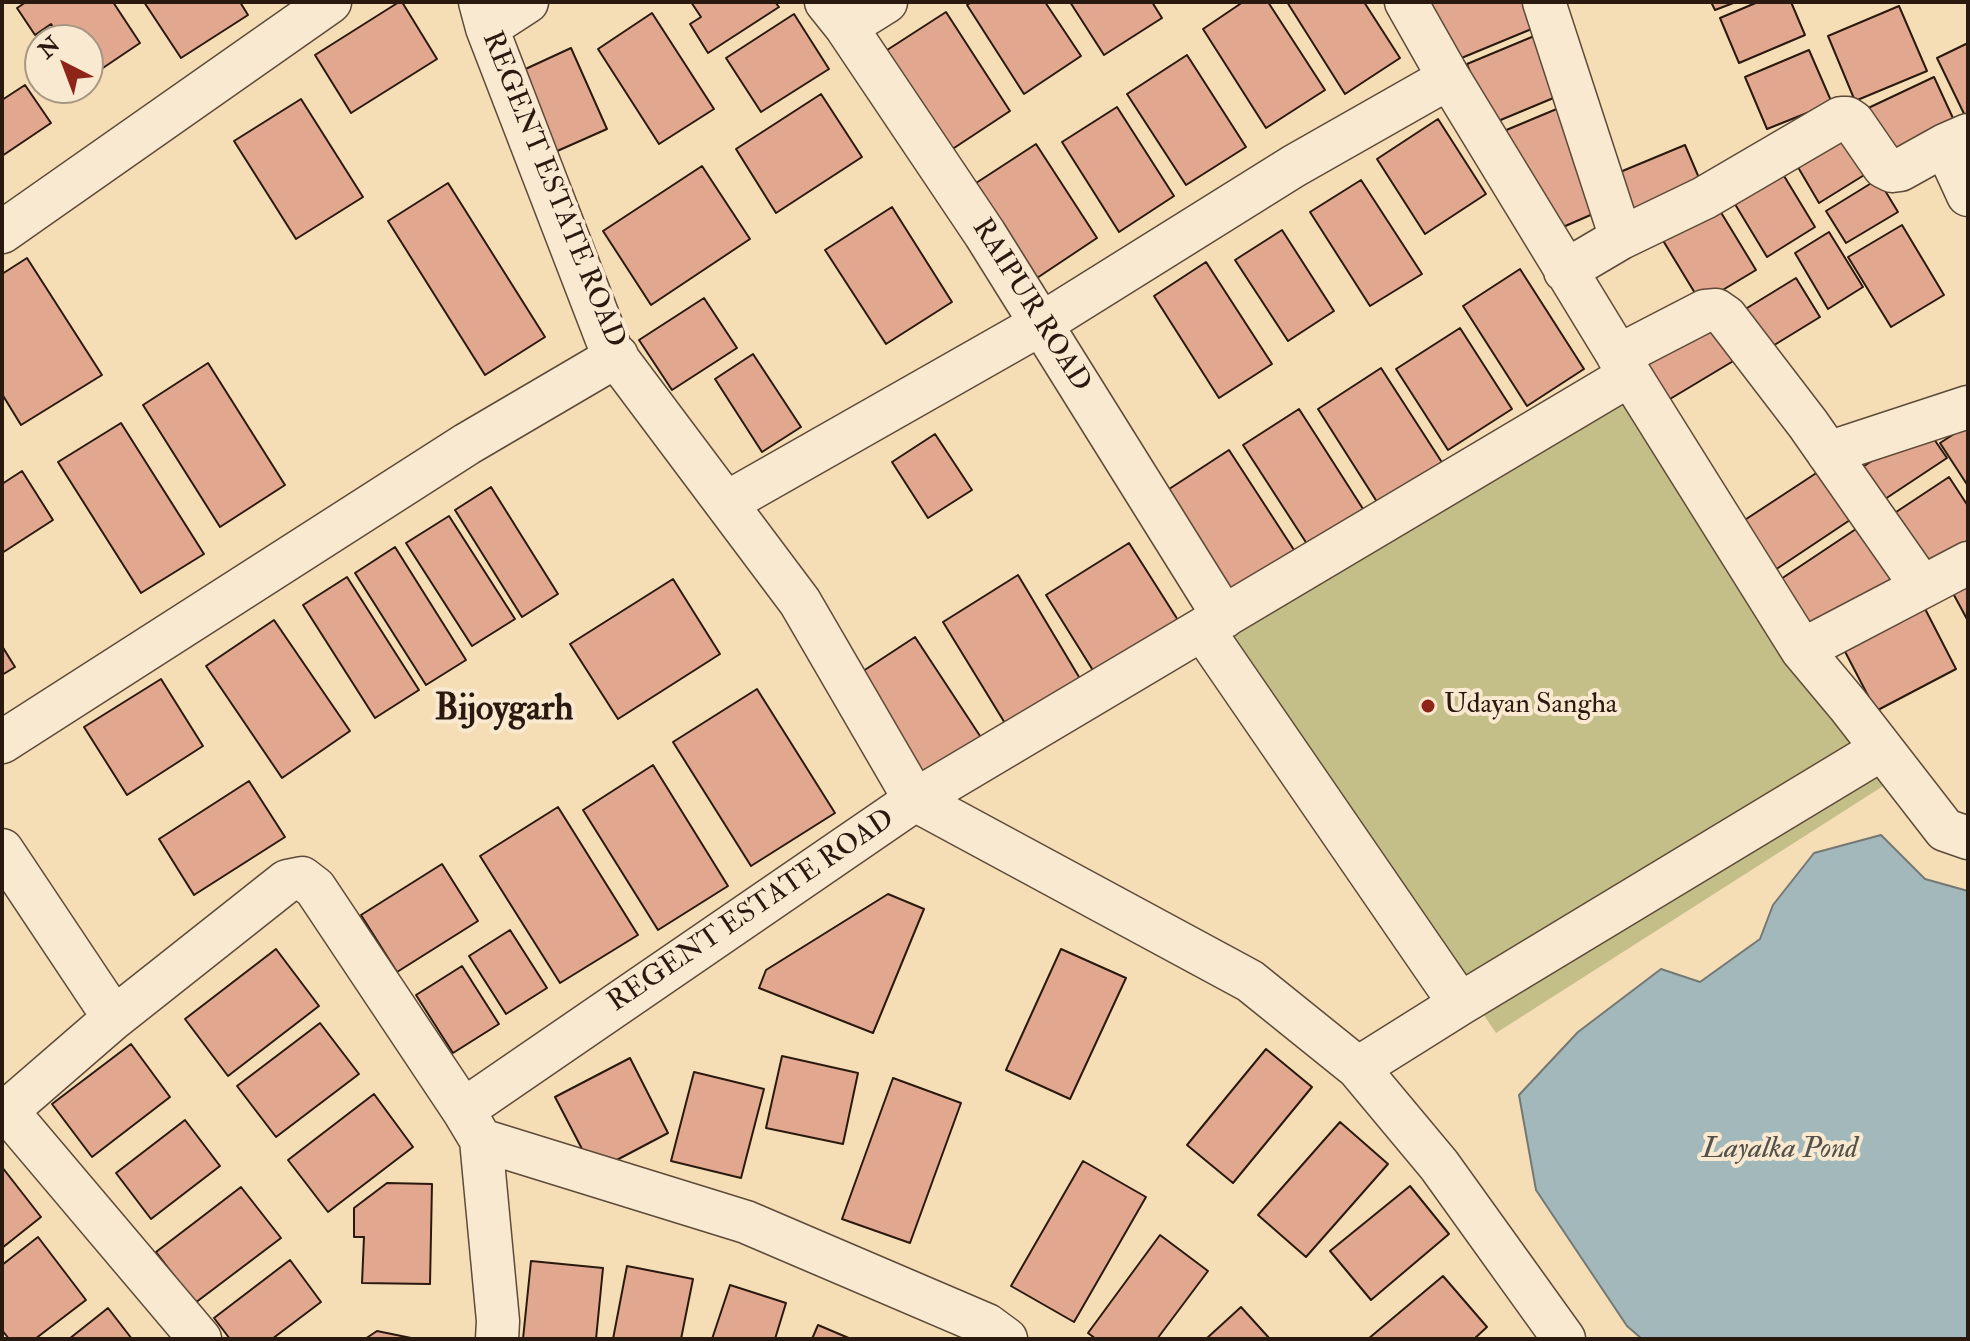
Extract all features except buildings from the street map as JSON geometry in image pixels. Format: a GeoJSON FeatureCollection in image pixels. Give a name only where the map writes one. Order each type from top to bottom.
{"type":"FeatureCollection","features":[{"type":"Feature","properties":{"kind":"street"},"geometry":{"type":"LineString","coordinates":[[2,232],[330,2]]}},
{"type":"Feature","properties":{"kind":"street"},"geometry":{"type":"LineString","coordinates":[[483,15],[527,2]]}},
{"type":"Feature","properties":{"kind":"street"},"geometry":{"type":"LineString","coordinates":[[836,15],[886,2]]}},
{"type":"Feature","properties":{"kind":"street"},"geometry":{"type":"LineString","coordinates":[[1406,2],[1565,271],[1802,650],[1945,830],[1968,838]]}},
{"type":"Feature","properties":{"kind":"street"},"geometry":{"type":"LineString","coordinates":[[1544,2],[1621,238]]}},
{"type":"Feature","properties":{"kind":"street","name":"REGENT ESTATE ROAD"},"geometry":{"type":"LineString","coordinates":[[472,1125],[915,800],[800,602],[611,350],[483,15]]}},
{"type":"Feature","properties":{"kind":"street","name":"RAIPUR ROAD"},"geometry":{"type":"LineString","coordinates":[[836,15],[985,234],[1041,324],[1214,624],[1460,1004]]}},
{"type":"Feature","properties":{"kind":"street"},"geometry":{"type":"LineString","coordinates":[[726,503],[1041,324],[1294,166],[1449,78]]}},
{"type":"Feature","properties":{"kind":"street"},"geometry":{"type":"LineString","coordinates":[[1565,271],[1621,238],[1704,198],[1841,118],[1853,122],[1884,167],[1892,171],[1900,170],[1957,140],[1968,195]]}},
{"type":"Feature","properties":{"kind":"street"},"geometry":{"type":"LineString","coordinates":[[915,800],[1214,624],[1705,311],[1716,310],[1736,328],[1922,587]]}},
{"type":"Feature","properties":{"kind":"street"},"geometry":{"type":"LineString","coordinates":[[2,742],[467,444],[617,356]]}},
{"type":"Feature","properties":{"kind":"street"},"geometry":{"type":"LineString","coordinates":[[1828,453],[1968,407]]}},
{"type":"Feature","properties":{"kind":"street"},"geometry":{"type":"LineString","coordinates":[[1802,650],[1968,563]]}},
{"type":"Feature","properties":{"kind":"street"},"geometry":{"type":"LineString","coordinates":[[1358,1068],[1882,749]]}},
{"type":"Feature","properties":{"kind":"street"},"geometry":{"type":"LineString","coordinates":[[915,800],[1250,981],[1358,1068],[1439,1165],[1564,1339]]}},
{"type":"Feature","properties":{"kind":"street"},"geometry":{"type":"LineString","coordinates":[[2,850],[114,1018]]}},
{"type":"Feature","properties":{"kind":"street"},"geometry":{"type":"LineString","coordinates":[[200,1339],[5,1113],[114,1018],[287,881],[302,878],[315,888],[472,1125],[498,1321],[497,1339]]}},
{"type":"Feature","properties":{"kind":"street"},"geometry":{"type":"LineString","coordinates":[[472,1125],[746,1222],[987,1325],[1006,1339]]}},
{"type":"Feature","properties":{"kind":"shaded area"},"geometry":{"type":"Polygon","coordinates":[[[1635,384],[1891,781],[1496,1033],[1223,627],[1635,384]]]}},
{"type":"Feature","properties":{"kind":"water","name":"Layalka Pond"},"geometry":{"type":"Polygon","coordinates":[[[1881,835],[1925,879],[1968,891],[1968,1339],[1642,1339],[1627,1326],[1536,1190],[1519,1095],[1578,1032],[1661,969],[1700,982],[1760,939],[1773,905],[1814,853],[1881,835]]]}},
{"type":"Feature","properties":{"kind":"place","name":"Udayan Sangha"},"geometry":{"type":"Point","coordinates":[1428,706]}},
{"type":"Feature","properties":{"kind":"district","name":"Bijoygarh"},"geometry":{"type":"Point","coordinates":[504,711]}}]}
